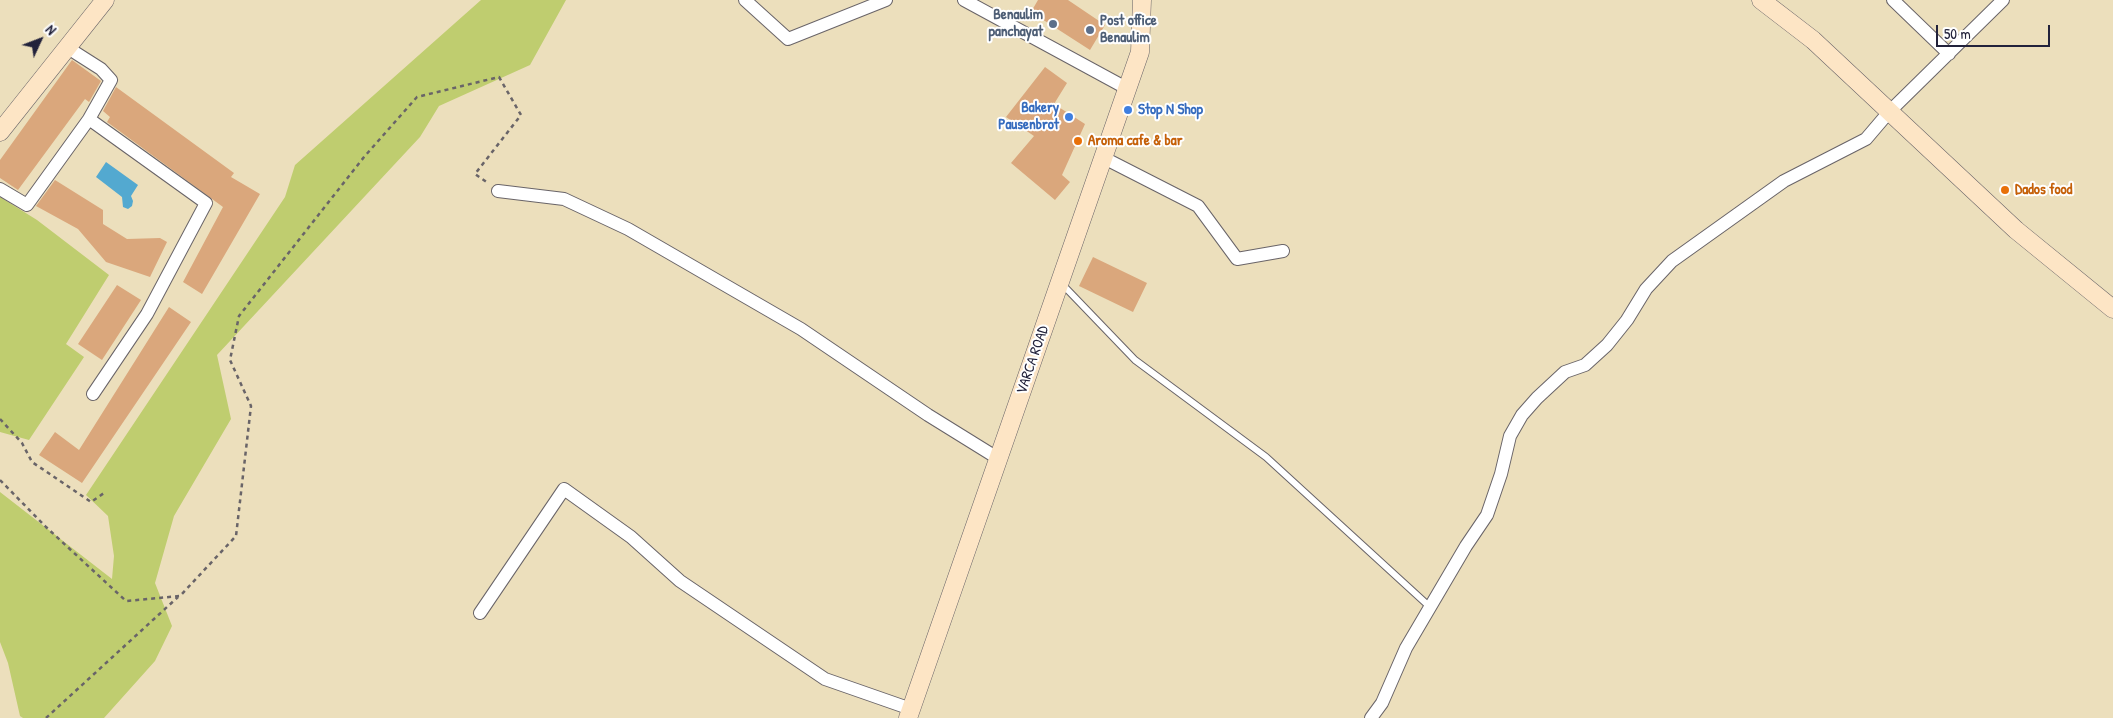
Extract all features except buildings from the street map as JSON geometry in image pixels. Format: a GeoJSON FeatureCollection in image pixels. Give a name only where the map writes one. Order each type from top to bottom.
{"type":"FeatureCollection","features":[{"type":"Feature","properties":{"kind":"main road"},"geometry":{"type":"LineString","coordinates":[[0,132],[105,0]]}},
{"type":"Feature","properties":{"kind":"main road","name":"VARCA ROAD"},"geometry":{"type":"LineString","coordinates":[[910,714],[1128,89],[1140,52],[1142,0]]}},
{"type":"Feature","properties":{"kind":"main road"},"geometry":{"type":"LineString","coordinates":[[1761,0],[1813,40],[2016,230],[2113,309]]}},
{"type":"Feature","properties":{"kind":"street"},"geometry":{"type":"LineString","coordinates":[[745,0],[788,40],[886,0]]}},
{"type":"Feature","properties":{"kind":"street"},"geometry":{"type":"LineString","coordinates":[[964,0],[1128,89]]}},
{"type":"Feature","properties":{"kind":"street"},"geometry":{"type":"LineString","coordinates":[[1893,0],[1949,54]]}},
{"type":"Feature","properties":{"kind":"street"},"geometry":{"type":"LineString","coordinates":[[1371,718],[1382,703],[1406,648],[1466,546],[1487,515],[1501,474],[1510,436],[1522,415],[1565,372],[1585,365],[1606,345],[1627,320],[1646,289],[1672,261],[1784,181],[1866,139],[1890,112],[2003,0]]}},
{"type":"Feature","properties":{"kind":"street"},"geometry":{"type":"LineString","coordinates":[[0,189],[28,205],[89,119],[111,80],[100,69],[68,48]]}},
{"type":"Feature","properties":{"kind":"street"},"geometry":{"type":"LineString","coordinates":[[89,119],[206,203],[147,314],[94,394]]}},
{"type":"Feature","properties":{"kind":"street"},"geometry":{"type":"LineString","coordinates":[[1104,158],[1198,206],[1237,259],[1283,252]]}},
{"type":"Feature","properties":{"kind":"street"},"geometry":{"type":"LineString","coordinates":[[498,191],[564,199],[628,229],[801,329],[928,415],[999,458]]}},
{"type":"Feature","properties":{"kind":"street"},"geometry":{"type":"LineString","coordinates":[[480,614],[564,489],[631,537],[680,581],[825,679],[910,714]]}},
{"type":"Feature","properties":{"kind":"lane"},"geometry":{"type":"LineString","coordinates":[[1060,282],[1135,360],[1266,457],[1430,608]]}},
{"type":"Feature","properties":{"kind":"path"},"geometry":{"type":"LineString","coordinates":[[46,718],[180,596],[236,536],[251,406],[230,360],[239,316],[364,157],[417,97],[499,77],[521,114],[475,174],[498,191]]}},
{"type":"Feature","properties":{"kind":"path"},"geometry":{"type":"LineString","coordinates":[[0,419],[22,444],[32,462],[59,482],[91,502],[104,492]]}},
{"type":"Feature","properties":{"kind":"path"},"geometry":{"type":"LineString","coordinates":[[0,480],[46,527],[126,601],[180,596]]}},
{"type":"Feature","properties":{"kind":"green space"},"geometry":{"type":"Polygon","coordinates":[[[481,0],[566,0],[530,65],[439,106],[420,137],[217,355],[231,419],[174,516],[155,583],[172,626],[155,661],[104,718],[23,718],[20,716],[8,663],[0,642],[0,492],[112,579],[114,556],[108,516],[86,495],[285,197],[295,165],[481,0]]]}},
{"type":"Feature","properties":{"kind":"green space"},"geometry":{"type":"Polygon","coordinates":[[[0,197],[37,220],[109,275],[66,344],[84,357],[29,440],[0,432],[0,197]]]}},
{"type":"Feature","properties":{"kind":"water"},"geometry":{"type":"Polygon","coordinates":[[[106,162],[138,185],[131,196],[132,206],[128,209],[123,207],[122,197],[96,177],[106,162]]]}},
{"type":"Feature","properties":{"kind":"place","name":"Benaulim panchayat"},"geometry":{"type":"Point","coordinates":[1053,24]}},
{"type":"Feature","properties":{"kind":"place","name":"Post office Benaulim"},"geometry":{"type":"Point","coordinates":[1090,30]}},
{"type":"Feature","properties":{"kind":"place","name":"Stop N Shop"},"geometry":{"type":"Point","coordinates":[1128,110]}},
{"type":"Feature","properties":{"kind":"place","name":"Bakery Pausenbrot"},"geometry":{"type":"Point","coordinates":[1069,117]}},
{"type":"Feature","properties":{"kind":"place","name":"Aroma cafe & bar"},"geometry":{"type":"Point","coordinates":[1078,141]}},
{"type":"Feature","properties":{"kind":"place","name":"Dados food"},"geometry":{"type":"Point","coordinates":[2005,190]}}]}
